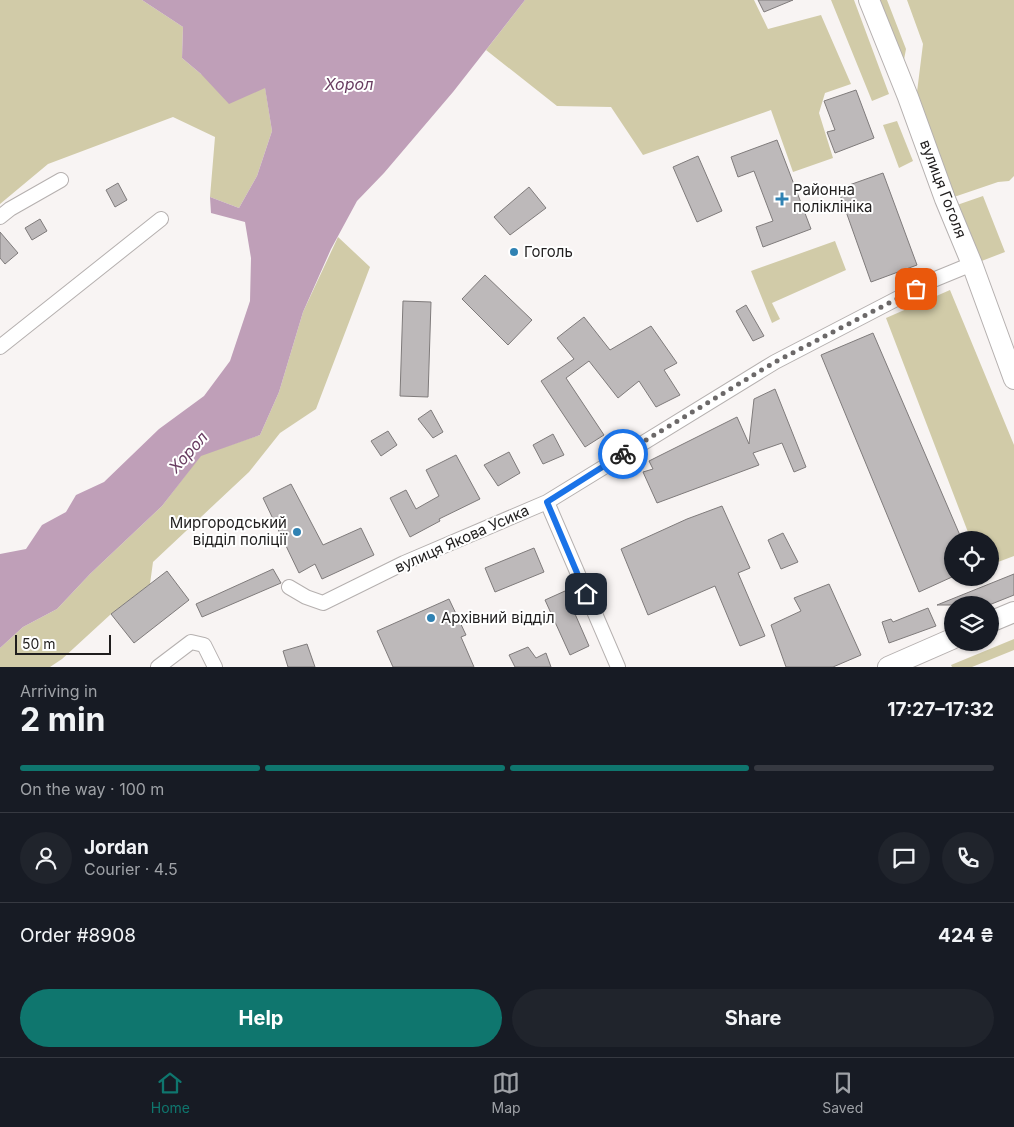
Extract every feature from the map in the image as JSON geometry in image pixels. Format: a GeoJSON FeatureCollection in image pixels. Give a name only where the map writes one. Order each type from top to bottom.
{"type":"FeatureCollection","features":[{"type":"Feature","properties":{"kind":"street","name":"вулиця Гоголя"},"geometry":{"type":"LineString","coordinates":[[869,0],[908,97],[945,200],[972,264],[1014,379]]}},
{"type":"Feature","properties":{"kind":"street"},"geometry":{"type":"LineString","coordinates":[[0,217],[10,209],[62,180]]}},
{"type":"Feature","properties":{"kind":"street"},"geometry":{"type":"LineString","coordinates":[[0,347],[161,219]]}},
{"type":"Feature","properties":{"kind":"street","name":"вулиця Якова Усика"},"geometry":{"type":"LineString","coordinates":[[289,587],[306,597],[323,603],[404,563],[547,502],[775,362],[933,280],[972,264]]}},
{"type":"Feature","properties":{"kind":"street"},"geometry":{"type":"LineString","coordinates":[[547,502],[618,667]]}},
{"type":"Feature","properties":{"kind":"street"},"geometry":{"type":"LineString","coordinates":[[999,618],[1014,612]]}},
{"type":"Feature","properties":{"kind":"street"},"geometry":{"type":"LineString","coordinates":[[158,667],[191,642],[204,645],[215,667]]}},
{"type":"Feature","properties":{"kind":"street"},"geometry":{"type":"LineString","coordinates":[[888,667],[944,642]]}},
{"type":"Feature","properties":{"kind":"shaded area"},"geometry":{"type":"Polygon","coordinates":[[[0,0],[142,0],[183,27],[182,58],[201,74],[265,87],[272,131],[257,176],[239,208],[210,197],[215,137],[173,117],[48,164],[0,204],[0,0]]]}},
{"type":"Feature","properties":{"kind":"shaded area"},"geometry":{"type":"Polygon","coordinates":[[[525,0],[754,0],[768,29],[821,15],[851,84],[825,93],[819,113],[833,158],[793,172],[771,110],[643,155],[611,107],[557,106],[486,50],[525,0]]]}},
{"type":"Feature","properties":{"kind":"shaded area"},"geometry":{"type":"Polygon","coordinates":[[[831,0],[854,0],[889,94],[872,101],[831,0]]]}},
{"type":"Feature","properties":{"kind":"shaded area"},"geometry":{"type":"Polygon","coordinates":[[[877,0],[887,0],[906,49],[903,65],[877,0]]]}},
{"type":"Feature","properties":{"kind":"shaded area"},"geometry":{"type":"Polygon","coordinates":[[[907,0],[1014,0],[1014,176],[1009,181],[998,182],[954,197],[916,100],[923,44],[907,0]]]}},
{"type":"Feature","properties":{"kind":"shaded area"},"geometry":{"type":"Polygon","coordinates":[[[897,121],[913,161],[899,168],[883,125],[897,121]]]}},
{"type":"Feature","properties":{"kind":"shaded area"},"geometry":{"type":"Polygon","coordinates":[[[983,196],[1005,252],[979,262],[957,205],[983,196]]]}},
{"type":"Feature","properties":{"kind":"shaded area"},"geometry":{"type":"Polygon","coordinates":[[[338,237],[370,267],[316,409],[280,433],[249,472],[153,562],[150,584],[111,614],[62,659],[50,667],[0,667],[0,648],[23,627],[57,609],[90,574],[162,506],[201,455],[260,435],[279,392],[303,312],[338,237]]]}},
{"type":"Feature","properties":{"kind":"shaded area"},"geometry":{"type":"Polygon","coordinates":[[[835,241],[846,270],[772,303],[780,319],[772,323],[751,271],[835,241]]]}},
{"type":"Feature","properties":{"kind":"shaded area"},"geometry":{"type":"Polygon","coordinates":[[[950,290],[1014,445],[1014,556],[999,562],[999,531],[968,531],[886,318],[950,290]]]}},
{"type":"Feature","properties":{"kind":"shaded area"},"geometry":{"type":"Polygon","coordinates":[[[1014,639],[1014,650],[972,667],[952,667],[951,665],[985,651],[999,651],[999,645],[1014,639]]]}},
{"type":"Feature","properties":{"kind":"water","name":"Хорол"},"geometry":{"type":"Polygon","coordinates":[[[142,0],[525,0],[453,92],[384,173],[357,201],[331,249],[303,312],[279,392],[260,435],[201,456],[162,506],[90,574],[57,609],[23,627],[0,648],[0,554],[26,549],[42,525],[66,512],[76,495],[104,482],[159,429],[204,396],[230,361],[250,301],[251,258],[245,222],[211,213],[210,197],[239,208],[257,176],[272,131],[265,88],[229,104],[201,74],[182,58],[183,27],[142,0]]]}},
{"type":"Feature","properties":{"kind":"building"},"geometry":{"type":"Polygon","coordinates":[[[758,0],[793,0],[764,12],[758,0]]]}},
{"type":"Feature","properties":{"kind":"building"},"geometry":{"type":"Polygon","coordinates":[[[856,90],[874,138],[835,153],[827,132],[835,130],[824,101],[856,90]]]}},
{"type":"Feature","properties":{"kind":"building","name":"Районна поліклініка"},"geometry":{"type":"Polygon","coordinates":[[[777,140],[811,229],[763,247],[756,227],[773,221],[754,171],[738,177],[731,157],[777,140]]]}},
{"type":"Feature","properties":{"kind":"building"},"geometry":{"type":"Polygon","coordinates":[[[698,156],[722,211],[697,222],[673,167],[698,156]]]}},
{"type":"Feature","properties":{"kind":"building"},"geometry":{"type":"Polygon","coordinates":[[[883,173],[917,265],[871,282],[838,189],[883,173]]]}},
{"type":"Feature","properties":{"kind":"building"},"geometry":{"type":"Polygon","coordinates":[[[118,183],[127,200],[115,207],[106,190],[118,183]]]}},
{"type":"Feature","properties":{"kind":"building"},"geometry":{"type":"Polygon","coordinates":[[[529,187],[546,208],[510,235],[494,217],[529,187]]]}},
{"type":"Feature","properties":{"kind":"building"},"geometry":{"type":"Polygon","coordinates":[[[40,219],[47,231],[32,240],[25,228],[40,219]]]}},
{"type":"Feature","properties":{"kind":"building"},"geometry":{"type":"Polygon","coordinates":[[[0,232],[18,253],[5,264],[0,258],[0,232]]]}},
{"type":"Feature","properties":{"kind":"building"},"geometry":{"type":"Polygon","coordinates":[[[485,275],[532,320],[508,345],[462,299],[485,275]]]}},
{"type":"Feature","properties":{"kind":"building"},"geometry":{"type":"Polygon","coordinates":[[[403,301],[431,302],[428,397],[400,396],[403,301]]]}},
{"type":"Feature","properties":{"kind":"building"},"geometry":{"type":"Polygon","coordinates":[[[746,305],[764,336],[753,341],[736,311],[746,305]]]}},
{"type":"Feature","properties":{"kind":"building"},"geometry":{"type":"Polygon","coordinates":[[[584,317],[610,350],[651,326],[677,363],[664,370],[680,395],[656,407],[639,381],[618,398],[589,361],[566,378],[604,435],[585,447],[541,381],[574,359],[557,338],[584,317]]]}},
{"type":"Feature","properties":{"kind":"building"},"geometry":{"type":"Polygon","coordinates":[[[873,333],[958,531],[944,531],[944,581],[919,592],[821,355],[873,333]]]}},
{"type":"Feature","properties":{"kind":"building"},"geometry":{"type":"Polygon","coordinates":[[[775,389],[806,467],[794,472],[782,443],[753,453],[759,465],[657,503],[643,472],[653,469],[649,461],[737,417],[749,444],[754,399],[775,389]]]}},
{"type":"Feature","properties":{"kind":"building"},"geometry":{"type":"Polygon","coordinates":[[[431,410],[443,432],[433,438],[418,419],[431,410]]]}},
{"type":"Feature","properties":{"kind":"building"},"geometry":{"type":"Polygon","coordinates":[[[388,431],[397,445],[381,456],[371,441],[388,431]]]}},
{"type":"Feature","properties":{"kind":"building"},"geometry":{"type":"Polygon","coordinates":[[[553,434],[564,455],[543,464],[533,445],[553,434]]]}},
{"type":"Feature","properties":{"kind":"building"},"geometry":{"type":"Polygon","coordinates":[[[509,452],[520,473],[498,486],[484,465],[509,452]]]}},
{"type":"Feature","properties":{"kind":"building"},"geometry":{"type":"Polygon","coordinates":[[[456,455],[480,499],[439,519],[440,521],[410,537],[390,498],[406,490],[416,509],[439,496],[426,470],[456,455]]]}},
{"type":"Feature","properties":{"kind":"building","name":"Миргородський відділ поліції"},"geometry":{"type":"Polygon","coordinates":[[[291,484],[323,545],[361,528],[374,555],[322,579],[315,564],[299,573],[263,498],[291,484]]]}},
{"type":"Feature","properties":{"kind":"building"},"geometry":{"type":"Polygon","coordinates":[[[722,506],[750,568],[738,573],[765,636],[740,646],[715,586],[648,615],[621,549],[687,519],[722,506]]]}},
{"type":"Feature","properties":{"kind":"building"},"geometry":{"type":"Polygon","coordinates":[[[783,533],[798,562],[781,569],[768,540],[783,533]]]}},
{"type":"Feature","properties":{"kind":"building"},"geometry":{"type":"Polygon","coordinates":[[[534,548],[544,572],[495,592],[485,568],[534,548]]]}},
{"type":"Feature","properties":{"kind":"building"},"geometry":{"type":"Polygon","coordinates":[[[273,569],[281,583],[202,617],[196,604],[273,569]]]}},
{"type":"Feature","properties":{"kind":"building"},"geometry":{"type":"Polygon","coordinates":[[[167,571],[189,600],[134,643],[111,614],[167,571]]]}},
{"type":"Feature","properties":{"kind":"building"},"geometry":{"type":"Polygon","coordinates":[[[1014,574],[1014,595],[999,601],[999,596],[959,596],[984,586],[999,586],[999,580],[1014,574]]]}},
{"type":"Feature","properties":{"kind":"building"},"geometry":{"type":"Polygon","coordinates":[[[829,584],[861,655],[833,667],[786,667],[771,625],[801,611],[794,598],[829,584]]]}},
{"type":"Feature","properties":{"kind":"building"},"geometry":{"type":"Polygon","coordinates":[[[565,591],[589,646],[570,655],[545,600],[565,591]]]}},
{"type":"Feature","properties":{"kind":"building"},"geometry":{"type":"Polygon","coordinates":[[[449,599],[466,635],[461,637],[474,667],[393,667],[377,631],[449,599]]]}},
{"type":"Feature","properties":{"kind":"building"},"geometry":{"type":"Polygon","coordinates":[[[928,608],[936,626],[889,643],[882,622],[891,619],[893,622],[928,608]]]}},
{"type":"Feature","properties":{"kind":"building"},"geometry":{"type":"Polygon","coordinates":[[[307,644],[315,667],[288,667],[283,651],[307,644]]]}},
{"type":"Feature","properties":{"kind":"building"},"geometry":{"type":"Polygon","coordinates":[[[528,647],[536,658],[546,653],[551,667],[515,667],[509,655],[528,647]]]}},
{"type":"Feature","properties":{"kind":"way so far"},"geometry":{"type":"LineString","coordinates":[[623,454],[775,362],[916,289]]}},
{"type":"Feature","properties":{"kind":"place","name":"Районна поліклініка"},"geometry":{"type":"Point","coordinates":[782,199]}},
{"type":"Feature","properties":{"kind":"place","name":"Гоголь"},"geometry":{"type":"Point","coordinates":[514,252]}},
{"type":"Feature","properties":{"kind":"place","name":"Миргородський відділ поліції"},"geometry":{"type":"Point","coordinates":[297,532]}},
{"type":"Feature","properties":{"kind":"place","name":"Архівний відділ"},"geometry":{"type":"Point","coordinates":[431,618]}},
{"type":"Feature","properties":{"kind":"route"},"geometry":{"type":"LineString","coordinates":[[586,594],[547,502],[623,454]]}}]}
